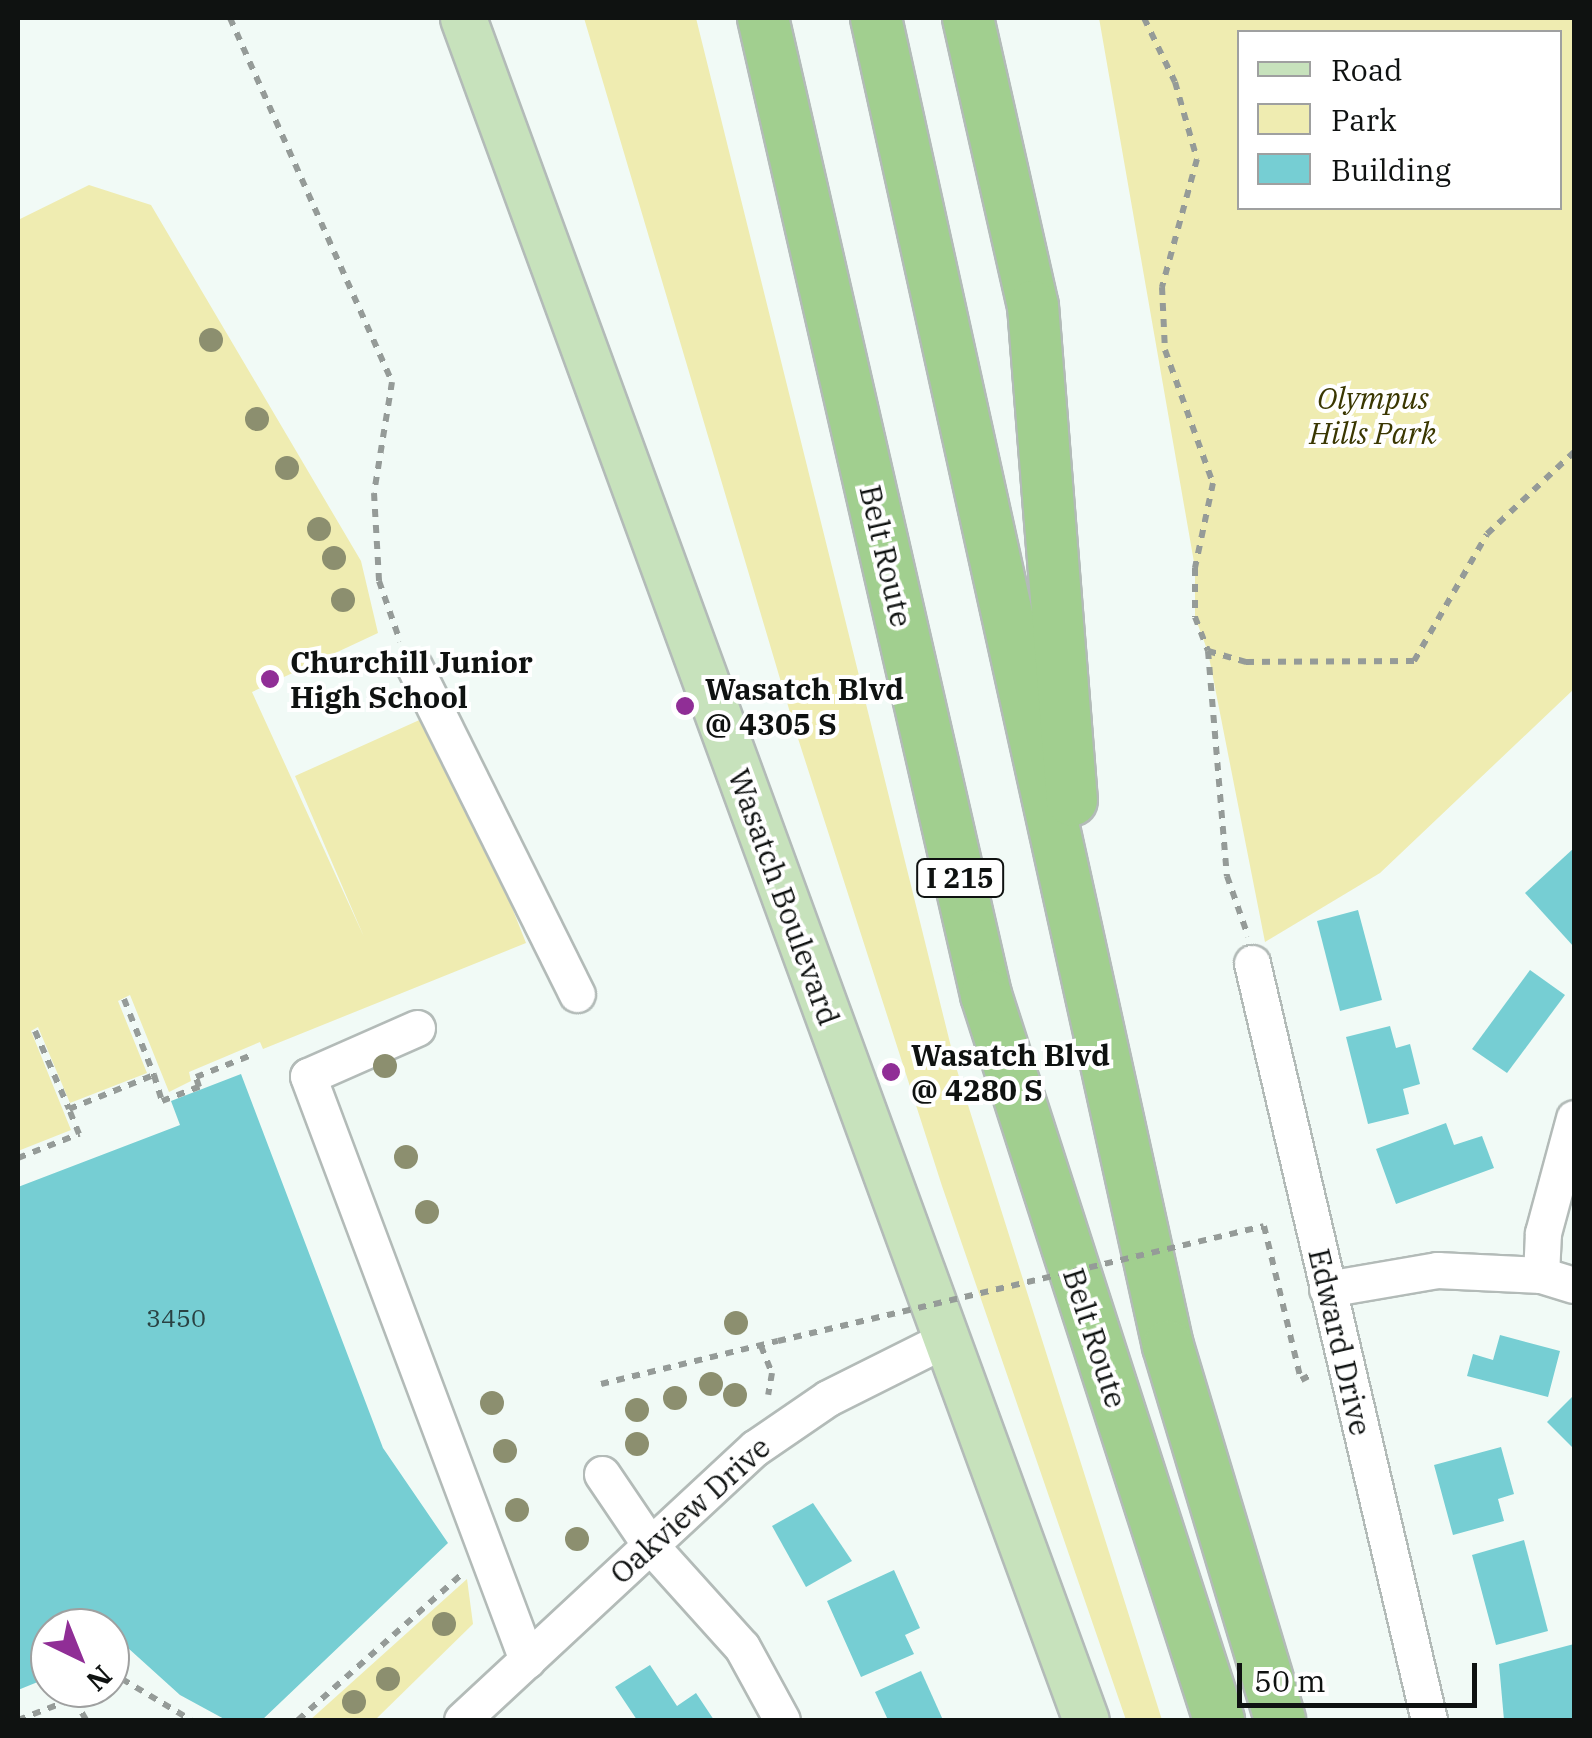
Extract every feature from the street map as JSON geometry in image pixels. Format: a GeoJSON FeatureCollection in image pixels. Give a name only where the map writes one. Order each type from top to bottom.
{"type":"FeatureCollection","features":[{"type":"Feature","properties":{"kind":"highway","name":"Belt Route"},"geometry":{"type":"LineString","coordinates":[[763,18],[986,995],[1219,1720]]}},
{"type":"Feature","properties":{"kind":"highway"},"geometry":{"type":"LineString","coordinates":[[876,18],[1168,1346],[1280,1720]]}},
{"type":"Feature","properties":{"kind":"highway"},"geometry":{"type":"LineString","coordinates":[[968,18],[1032,306],[1088,994]]}},
{"type":"Feature","properties":{"kind":"main road","name":"Wasatch Boulevard"},"geometry":{"type":"LineString","coordinates":[[462,18],[1086,1720]]}},
{"type":"Feature","properties":{"kind":"street"},"geometry":{"type":"LineString","coordinates":[[414,668],[577,994]]}},
{"type":"Feature","properties":{"kind":"street","name":"Edward Drive"},"geometry":{"type":"LineString","coordinates":[[1252,963],[1429,1720]]}},
{"type":"Feature","properties":{"kind":"street"},"geometry":{"type":"LineString","coordinates":[[417,1028],[308,1076],[527,1660]]}},
{"type":"Feature","properties":{"kind":"street"},"geometry":{"type":"LineString","coordinates":[[1327,1289],[1438,1270],[1558,1280],[1542,1233],[1574,1118]]}},
{"type":"Feature","properties":{"kind":"street","name":"Oakview Drive"},"geometry":{"type":"LineString","coordinates":[[462,1720],[780,1429],[946,1340]]}},
{"type":"Feature","properties":{"kind":"street"},"geometry":{"type":"LineString","coordinates":[[602,1474],[650,1545],[742,1647],[782,1720]]}},
{"type":"Feature","properties":{"kind":"path"},"geometry":{"type":"LineString","coordinates":[[230,18],[392,382],[374,493],[379,582],[393,630],[414,668]]}},
{"type":"Feature","properties":{"kind":"path"},"geometry":{"type":"LineString","coordinates":[[1144,18],[1176,82],[1197,159],[1162,288],[1166,350],[1213,483],[1195,568],[1195,617],[1208,652],[1226,876],[1252,963]]}},
{"type":"Feature","properties":{"kind":"path"},"geometry":{"type":"LineString","coordinates":[[1208,652],[1246,662],[1414,661],[1487,534],[1574,452]]}},
{"type":"Feature","properties":{"kind":"path"},"geometry":{"type":"LineString","coordinates":[[124,999],[162,1102],[199,1087],[196,1077],[254,1054]]}},
{"type":"Feature","properties":{"kind":"path"},"geometry":{"type":"LineString","coordinates":[[18,1158],[79,1134],[36,1032]]}},
{"type":"Feature","properties":{"kind":"path"},"geometry":{"type":"LineString","coordinates":[[68,1109],[154,1076]]}},
{"type":"Feature","properties":{"kind":"path"},"geometry":{"type":"LineString","coordinates":[[601,1384],[1264,1226],[1301,1380]]}},
{"type":"Feature","properties":{"kind":"path"},"geometry":{"type":"LineString","coordinates":[[761,1346],[772,1373],[768,1394]]}},
{"type":"Feature","properties":{"kind":"path"},"geometry":{"type":"LineString","coordinates":[[298,1720],[470,1567]]}},
{"type":"Feature","properties":{"kind":"path"},"geometry":{"type":"LineString","coordinates":[[130,1684],[192,1720]]}},
{"type":"Feature","properties":{"kind":"path"},"geometry":{"type":"LineString","coordinates":[[18,1720],[50,1708]]}},
{"type":"Feature","properties":{"kind":"green space"},"geometry":{"type":"Polygon","coordinates":[[[584,18],[696,18],[956,1067],[1162,1720],[1126,1720],[942,1186],[794,726],[584,18]]]}},
{"type":"Feature","properties":{"kind":"green space","name":"Olympus Hills Park"},"geometry":{"type":"Polygon","coordinates":[[[1099,18],[1574,18],[1574,689],[1380,873],[1265,942],[1208,652],[1195,617],[1195,568],[1099,18]]]}},
{"type":"Feature","properties":{"kind":"green space"},"geometry":{"type":"Polygon","coordinates":[[[89,185],[151,205],[361,561],[378,633],[252,692],[364,937],[295,776],[435,713],[526,943],[263,1049],[260,1042],[189,1072],[191,1081],[169,1092],[130,995],[118,1001],[147,1073],[70,1103],[38,1027],[31,1031],[71,1130],[18,1151],[18,220],[89,185]]]}},
{"type":"Feature","properties":{"kind":"green space"},"geometry":{"type":"Polygon","coordinates":[[[467,1579],[473,1624],[375,1720],[310,1720],[467,1579]]]}},
{"type":"Feature","properties":{"kind":"building"},"geometry":{"type":"Polygon","coordinates":[[[1574,848],[1574,947],[1525,893],[1574,848]]]}},
{"type":"Feature","properties":{"kind":"building"},"geometry":{"type":"Polygon","coordinates":[[[1358,910],[1382,1000],[1340,1011],[1317,921],[1358,910]]]}},
{"type":"Feature","properties":{"kind":"building"},"geometry":{"type":"Polygon","coordinates":[[[1530,970],[1565,995],[1507,1073],[1472,1049],[1530,970]]]}},
{"type":"Feature","properties":{"kind":"building"},"geometry":{"type":"Polygon","coordinates":[[[1390,1026],[1396,1048],[1410,1044],[1420,1084],[1403,1089],[1409,1114],[1368,1124],[1346,1037],[1390,1026]]]}},
{"type":"Feature","properties":{"kind":"building"},"geometry":{"type":"Polygon","coordinates":[[[241,1074],[383,1448],[448,1543],[262,1720],[226,1720],[180,1695],[130,1650],[130,1608],[30,1608],[30,1685],[18,1690],[18,1187],[180,1125],[171,1101],[241,1074]]]}},
{"type":"Feature","properties":{"kind":"building"},"geometry":{"type":"Polygon","coordinates":[[[1446,1123],[1454,1145],[1482,1136],[1494,1168],[1396,1204],[1376,1149],[1446,1123]]]}},
{"type":"Feature","properties":{"kind":"building"},"geometry":{"type":"Polygon","coordinates":[[[1500,1335],[1560,1351],[1548,1397],[1467,1376],[1473,1354],[1493,1360],[1500,1335]]]}},
{"type":"Feature","properties":{"kind":"building"},"geometry":{"type":"Polygon","coordinates":[[[1574,1395],[1574,1449],[1547,1422],[1574,1395]]]}},
{"type":"Feature","properties":{"kind":"building"},"geometry":{"type":"Polygon","coordinates":[[[1501,1447],[1514,1494],[1498,1499],[1504,1521],[1453,1535],[1434,1465],[1501,1447]]]}},
{"type":"Feature","properties":{"kind":"building"},"geometry":{"type":"Polygon","coordinates":[[[813,1503],[852,1561],[806,1587],[772,1526],[813,1503]]]}},
{"type":"Feature","properties":{"kind":"building"},"geometry":{"type":"Polygon","coordinates":[[[1524,1540],[1548,1631],[1496,1645],[1472,1555],[1524,1540]]]}},
{"type":"Feature","properties":{"kind":"building"},"geometry":{"type":"Polygon","coordinates":[[[894,1570],[920,1628],[905,1635],[914,1654],[861,1677],[827,1601],[894,1570]]]}},
{"type":"Feature","properties":{"kind":"building"},"geometry":{"type":"Polygon","coordinates":[[[1574,1644],[1574,1718],[1504,1720],[1499,1664],[1574,1644]]]}},
{"type":"Feature","properties":{"kind":"building"},"geometry":{"type":"Polygon","coordinates":[[[650,1665],[677,1706],[696,1693],[714,1720],[637,1720],[615,1687],[650,1665]]]}},
{"type":"Feature","properties":{"kind":"building"},"geometry":{"type":"Polygon","coordinates":[[[921,1671],[943,1720],[888,1720],[875,1692],[921,1671]]]}},
{"type":"Feature","properties":{"kind":"place","name":"Churchill Junior High School"},"geometry":{"type":"Point","coordinates":[270,679]}},
{"type":"Feature","properties":{"kind":"place","name":"Wasatch Blvd @ 4305 S"},"geometry":{"type":"Point","coordinates":[685,706]}},
{"type":"Feature","properties":{"kind":"place","name":"Wasatch Blvd @ 4280 S"},"geometry":{"type":"Point","coordinates":[891,1072]}}]}
